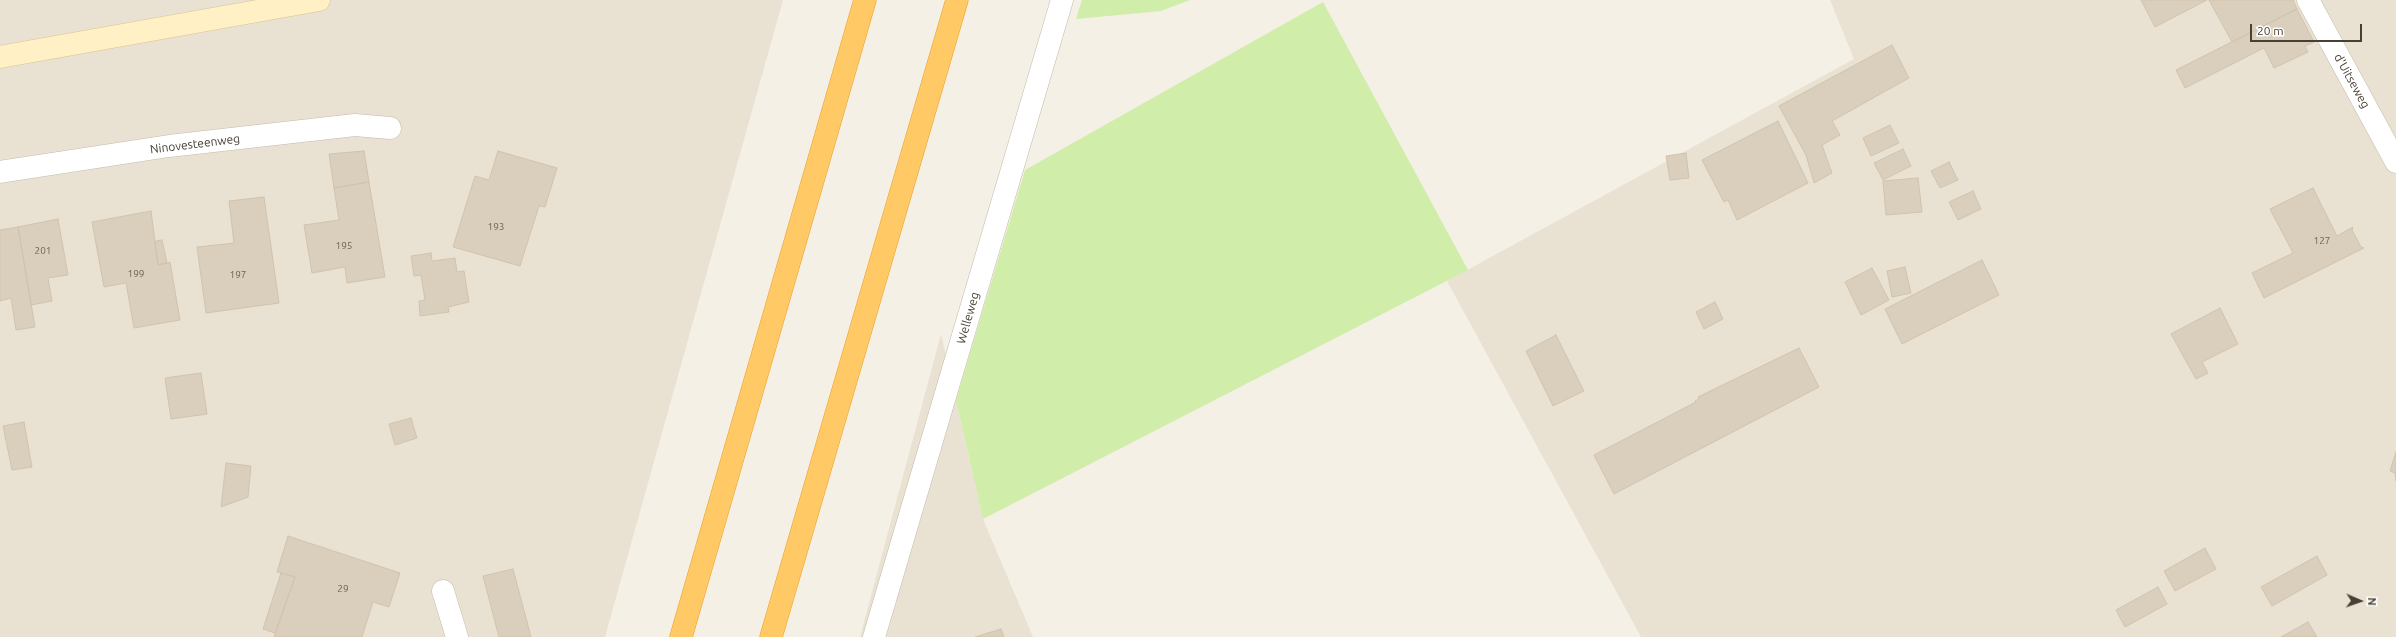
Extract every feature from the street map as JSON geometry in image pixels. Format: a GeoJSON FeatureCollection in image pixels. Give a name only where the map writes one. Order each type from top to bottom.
{"type":"FeatureCollection","features":[{"type":"Feature","properties":{"kind":"highway"},"geometry":{"type":"LineString","coordinates":[[681,637],[865,0]]}},
{"type":"Feature","properties":{"kind":"highway"},"geometry":{"type":"LineString","coordinates":[[771,637],[957,0]]}},
{"type":"Feature","properties":{"kind":"main road"},"geometry":{"type":"LineString","coordinates":[[0,57],[319,0]]}},
{"type":"Feature","properties":{"kind":"street","name":"Welleweg"},"geometry":{"type":"LineString","coordinates":[[874,637],[1062,0]]}},
{"type":"Feature","properties":{"kind":"street","name":"d'Uitseweg"},"geometry":{"type":"LineString","coordinates":[[2308,0],[2396,162]]}},
{"type":"Feature","properties":{"kind":"street","name":"Ninovesteenweg"},"geometry":{"type":"LineString","coordinates":[[0,172],[169,146],[354,125],[390,128]]}},
{"type":"Feature","properties":{"kind":"street"},"geometry":{"type":"LineString","coordinates":[[443,591],[457,637]]}},
{"type":"Feature","properties":{"kind":"shaded area"},"geometry":{"type":"Polygon","coordinates":[[[0,0],[783,0],[605,637],[0,637],[0,0]]]}},
{"type":"Feature","properties":{"kind":"shaded area"},"geometry":{"type":"Polygon","coordinates":[[[1830,0],[2396,0],[2396,637],[1641,637],[1447,281],[1854,59],[1830,0]]]}},
{"type":"Feature","properties":{"kind":"shaded area"},"geometry":{"type":"Polygon","coordinates":[[[941,334],[983,519],[1033,637],[860,637],[941,334]]]}},
{"type":"Feature","properties":{"kind":"green space"},"geometry":{"type":"Polygon","coordinates":[[[1082,0],[1190,0],[1161,11],[1076,19],[1082,0]]]}},
{"type":"Feature","properties":{"kind":"green space"},"geometry":{"type":"Polygon","coordinates":[[[1323,2],[1468,270],[983,519],[956,400],[1025,170],[1323,2]]]}},
{"type":"Feature","properties":{"kind":"building"},"geometry":{"type":"Polygon","coordinates":[[[2141,0],[2207,0],[2155,27],[2141,0]]]}},
{"type":"Feature","properties":{"kind":"building"},"geometry":{"type":"Polygon","coordinates":[[[2209,0],[2293,0],[2297,9],[2232,42],[2209,0]]]}},
{"type":"Feature","properties":{"kind":"building"},"geometry":{"type":"Polygon","coordinates":[[[2297,9],[2314,42],[2305,46],[2308,52],[2274,68],[2264,48],[2185,88],[2176,70],[2297,9]]]}},
{"type":"Feature","properties":{"kind":"building"},"geometry":{"type":"Polygon","coordinates":[[[1892,45],[1909,78],[1832,121],[1840,135],[1822,145],[1832,173],[1814,183],[1806,155],[1779,106],[1892,45]]]}},
{"type":"Feature","properties":{"kind":"building"},"geometry":{"type":"Polygon","coordinates":[[[1778,121],[1808,183],[1737,220],[1728,200],[1724,202],[1702,160],[1778,121]]]}},
{"type":"Feature","properties":{"kind":"building"},"geometry":{"type":"Polygon","coordinates":[[[1890,125],[1899,143],[1871,156],[1863,138],[1890,125]]]}},
{"type":"Feature","properties":{"kind":"building"},"geometry":{"type":"Polygon","coordinates":[[[1903,149],[1911,166],[1883,180],[1874,163],[1903,149]]]}},
{"type":"Feature","properties":{"kind":"building"},"geometry":{"type":"Polygon","coordinates":[[[364,151],[369,182],[334,188],[329,154],[364,151]]]}},
{"type":"Feature","properties":{"kind":"building"},"geometry":{"type":"Polygon","coordinates":[[[498,151],[557,168],[545,207],[539,206],[520,266],[453,247],[475,176],[489,180],[498,151]]]}},
{"type":"Feature","properties":{"kind":"building"},"geometry":{"type":"Polygon","coordinates":[[[1686,153],[1689,178],[1670,180],[1666,156],[1686,153]]]}},
{"type":"Feature","properties":{"kind":"building"},"geometry":{"type":"Polygon","coordinates":[[[1949,162],[1958,180],[1940,188],[1931,171],[1949,162]]]}},
{"type":"Feature","properties":{"kind":"building"},"geometry":{"type":"Polygon","coordinates":[[[1918,178],[1922,212],[1886,215],[1883,181],[1918,178]]]}},
{"type":"Feature","properties":{"kind":"building"},"geometry":{"type":"Polygon","coordinates":[[[369,182],[385,277],[347,283],[345,267],[312,273],[304,225],[339,220],[334,188],[369,182]]]}},
{"type":"Feature","properties":{"kind":"building"},"geometry":{"type":"Polygon","coordinates":[[[2313,188],[2337,236],[2353,227],[2352,230],[2361,247],[2364,248],[2264,298],[2252,273],[2293,253],[2270,209],[2313,188]]]}},
{"type":"Feature","properties":{"kind":"building"},"geometry":{"type":"Polygon","coordinates":[[[1973,191],[1981,209],[1958,220],[1949,202],[1973,191]]]}},
{"type":"Feature","properties":{"kind":"building"},"geometry":{"type":"Polygon","coordinates":[[[264,197],[279,303],[206,313],[197,247],[234,243],[229,201],[264,197]]]}},
{"type":"Feature","properties":{"kind":"building"},"geometry":{"type":"Polygon","coordinates":[[[151,211],[158,265],[170,262],[180,320],[134,328],[126,283],[104,287],[92,222],[151,211]]]}},
{"type":"Feature","properties":{"kind":"building"},"geometry":{"type":"Polygon","coordinates":[[[58,219],[68,275],[48,278],[52,301],[31,305],[18,227],[58,219]]]}},
{"type":"Feature","properties":{"kind":"building"},"geometry":{"type":"Polygon","coordinates":[[[18,227],[35,327],[16,330],[11,298],[0,301],[0,230],[18,227]]]}},
{"type":"Feature","properties":{"kind":"building"},"geometry":{"type":"Polygon","coordinates":[[[162,240],[167,263],[158,265],[155,244],[156,241],[162,240]]]}},
{"type":"Feature","properties":{"kind":"building"},"geometry":{"type":"Polygon","coordinates":[[[431,253],[432,261],[455,258],[457,272],[464,271],[469,302],[448,307],[449,312],[420,316],[419,301],[425,300],[421,275],[414,276],[411,256],[431,253]]]}},
{"type":"Feature","properties":{"kind":"building"},"geometry":{"type":"Polygon","coordinates":[[[1982,260],[1999,295],[1902,344],[1885,309],[1982,260]]]}},
{"type":"Feature","properties":{"kind":"building"},"geometry":{"type":"Polygon","coordinates":[[[1905,267],[1911,293],[1892,297],[1887,271],[1905,267]]]}},
{"type":"Feature","properties":{"kind":"building"},"geometry":{"type":"Polygon","coordinates":[[[1872,268],[1889,300],[1861,315],[1845,282],[1872,268]]]}},
{"type":"Feature","properties":{"kind":"building"},"geometry":{"type":"Polygon","coordinates":[[[1715,302],[1723,319],[1704,329],[1696,312],[1715,302]]]}},
{"type":"Feature","properties":{"kind":"building"},"geometry":{"type":"Polygon","coordinates":[[[2220,308],[2238,344],[2202,362],[2208,373],[2196,379],[2171,334],[2220,308]]]}},
{"type":"Feature","properties":{"kind":"building"},"geometry":{"type":"Polygon","coordinates":[[[1556,335],[1584,391],[1553,406],[1526,351],[1556,335]]]}},
{"type":"Feature","properties":{"kind":"building"},"geometry":{"type":"Polygon","coordinates":[[[1799,348],[1819,387],[1614,494],[1594,455],[1696,402],[1695,401],[1699,399],[1698,397],[1799,348]]]}},
{"type":"Feature","properties":{"kind":"building"},"geometry":{"type":"Polygon","coordinates":[[[201,373],[207,414],[171,419],[165,378],[201,373]]]}},
{"type":"Feature","properties":{"kind":"building"},"geometry":{"type":"Polygon","coordinates":[[[411,418],[417,438],[395,445],[389,424],[411,418]]]}},
{"type":"Feature","properties":{"kind":"building"},"geometry":{"type":"Polygon","coordinates":[[[24,422],[32,467],[12,470],[3,426],[24,422]]]}},
{"type":"Feature","properties":{"kind":"building"},"geometry":{"type":"Polygon","coordinates":[[[2396,452],[2396,481],[2395,473],[2390,471],[2396,452]]]}},
{"type":"Feature","properties":{"kind":"building"},"geometry":{"type":"Polygon","coordinates":[[[226,463],[251,466],[248,497],[221,507],[226,463]]]}},
{"type":"Feature","properties":{"kind":"building"},"geometry":{"type":"Polygon","coordinates":[[[288,536],[400,573],[389,607],[373,602],[362,637],[274,637],[295,577],[277,572],[288,536]]]}},
{"type":"Feature","properties":{"kind":"building"},"geometry":{"type":"Polygon","coordinates":[[[2205,548],[2216,569],[2175,591],[2164,571],[2205,548]]]}},
{"type":"Feature","properties":{"kind":"building"},"geometry":{"type":"Polygon","coordinates":[[[2317,556],[2327,575],[2272,606],[2261,587],[2317,556]]]}},
{"type":"Feature","properties":{"kind":"building"},"geometry":{"type":"Polygon","coordinates":[[[513,569],[531,637],[499,637],[483,576],[513,569]]]}},
{"type":"Feature","properties":{"kind":"building"},"geometry":{"type":"Polygon","coordinates":[[[281,573],[295,577],[275,633],[263,629],[281,573]]]}},
{"type":"Feature","properties":{"kind":"building"},"geometry":{"type":"Polygon","coordinates":[[[2158,587],[2167,604],[2125,627],[2116,610],[2158,587]]]}},
{"type":"Feature","properties":{"kind":"building"},"geometry":{"type":"Polygon","coordinates":[[[2308,622],[2317,637],[2281,637],[2308,622]]]}},
{"type":"Feature","properties":{"kind":"building"},"geometry":{"type":"Polygon","coordinates":[[[1001,629],[1004,637],[975,637],[1001,629]]]}}]}
